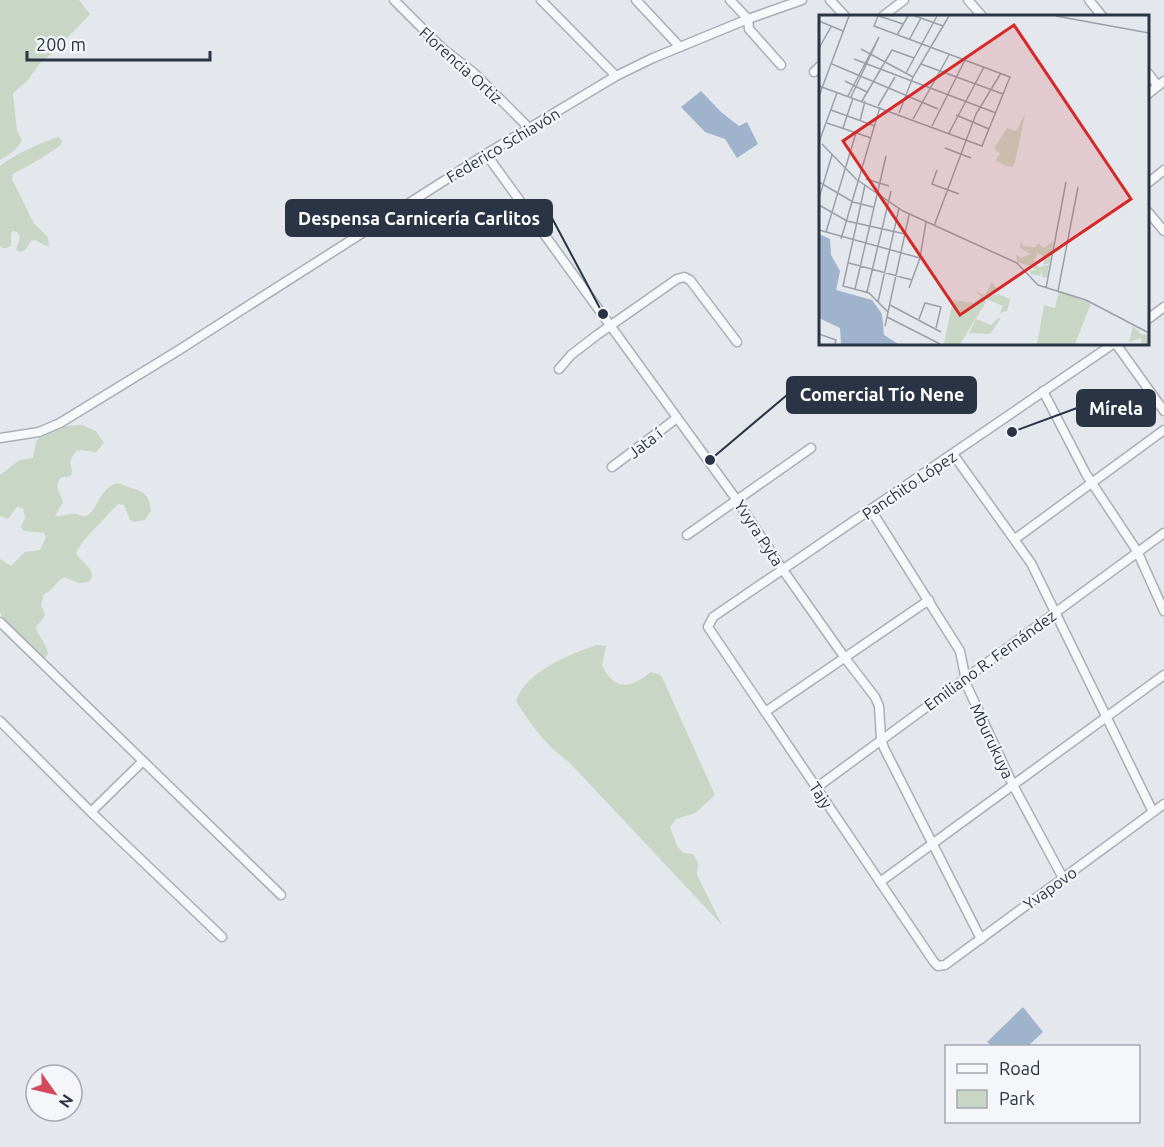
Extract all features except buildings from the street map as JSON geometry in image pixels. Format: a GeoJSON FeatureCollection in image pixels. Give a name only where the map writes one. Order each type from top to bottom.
{"type":"FeatureCollection","features":[{"type":"Feature","properties":{"kind":"street","name":"Florencia Ortiz"},"geometry":{"type":"LineString","coordinates":[[394,0],[442,48],[474,73],[530,129]]}},
{"type":"Feature","properties":{"kind":"street"},"geometry":{"type":"LineString","coordinates":[[542,0],[616,76]]}},
{"type":"Feature","properties":{"kind":"street"},"geometry":{"type":"LineString","coordinates":[[636,0],[680,47]]}},
{"type":"Feature","properties":{"kind":"street"},"geometry":{"type":"LineString","coordinates":[[730,0],[748,19],[749,29],[781,65]]}},
{"type":"Feature","properties":{"kind":"street","name":"Federico Schiavón"},"geometry":{"type":"LineString","coordinates":[[0,438],[31,434],[60,423],[179,350],[486,154],[616,76],[748,19],[802,0]]}},
{"type":"Feature","properties":{"kind":"street"},"geometry":{"type":"LineString","coordinates":[[830,0],[843,15]]}},
{"type":"Feature","properties":{"kind":"street"},"geometry":{"type":"LineString","coordinates":[[885,15],[904,0]]}},
{"type":"Feature","properties":{"kind":"street"},"geometry":{"type":"LineString","coordinates":[[968,0],[981,15]]}},
{"type":"Feature","properties":{"kind":"street"},"geometry":{"type":"LineString","coordinates":[[1089,0],[1101,15]]}},
{"type":"Feature","properties":{"kind":"street"},"geometry":{"type":"LineString","coordinates":[[1149,74],[1161,84],[1149,93]]}},
{"type":"Feature","properties":{"kind":"street","name":"Yvyra Pyta"},"geometry":{"type":"LineString","coordinates":[[486,154],[736,499],[783,570],[875,697],[879,706],[881,739],[981,939]]}},
{"type":"Feature","properties":{"kind":"street"},"geometry":{"type":"LineString","coordinates":[[1149,182],[1164,170]]}},
{"type":"Feature","properties":{"kind":"street"},"geometry":{"type":"LineString","coordinates":[[1149,213],[1164,231]]}},
{"type":"Feature","properties":{"kind":"street"},"geometry":{"type":"LineString","coordinates":[[559,369],[571,355],[610,326],[677,279],[684,277],[690,280],[737,342]]}},
{"type":"Feature","properties":{"kind":"street"},"geometry":{"type":"LineString","coordinates":[[1149,318],[1164,307]]}},
{"type":"Feature","properties":{"kind":"street","name":"Panchito López"},"geometry":{"type":"LineString","coordinates":[[708,627],[713,617],[1113,345]]}},
{"type":"Feature","properties":{"kind":"street"},"geometry":{"type":"LineString","coordinates":[[1116,345],[1164,411]]}},
{"type":"Feature","properties":{"kind":"street"},"geometry":{"type":"LineString","coordinates":[[1044,391],[1090,483],[1137,551],[1164,611]]}},
{"type":"Feature","properties":{"kind":"street","name":"Jata í"},"geometry":{"type":"LineString","coordinates":[[612,467],[677,418]]}},
{"type":"Feature","properties":{"kind":"street"},"geometry":{"type":"LineString","coordinates":[[1015,539],[1164,430]]}},
{"type":"Feature","properties":{"kind":"street"},"geometry":{"type":"LineString","coordinates":[[687,535],[812,448]]}},
{"type":"Feature","properties":{"kind":"street"},"geometry":{"type":"LineString","coordinates":[[953,454],[1031,563],[1153,812]]}},
{"type":"Feature","properties":{"kind":"street","name":"Mburukuya"},"geometry":{"type":"LineString","coordinates":[[871,510],[960,651],[967,686],[1013,785],[1063,879]]}},
{"type":"Feature","properties":{"kind":"street","name":"Emiliano R. Fernández"},"geometry":{"type":"LineString","coordinates":[[816,788],[1164,533]]}},
{"type":"Feature","properties":{"kind":"street"},"geometry":{"type":"LineString","coordinates":[[765,712],[929,600]]}},
{"type":"Feature","properties":{"kind":"street"},"geometry":{"type":"LineString","coordinates":[[0,622],[281,895]]}},
{"type":"Feature","properties":{"kind":"street","name":"Tajy"},"geometry":{"type":"LineString","coordinates":[[708,627],[934,962]]}},
{"type":"Feature","properties":{"kind":"street"},"geometry":{"type":"LineString","coordinates":[[880,882],[1164,675]]}},
{"type":"Feature","properties":{"kind":"street"},"geometry":{"type":"LineString","coordinates":[[0,721],[222,937]]}},
{"type":"Feature","properties":{"kind":"street"},"geometry":{"type":"LineString","coordinates":[[91,812],[142,762]]}},
{"type":"Feature","properties":{"kind":"street","name":"Yvapovo"},"geometry":{"type":"LineString","coordinates":[[934,962],[938,966],[945,965],[1164,804]]}},
{"type":"Feature","properties":{"kind":"green space"},"geometry":{"type":"Polygon","coordinates":[[[0,0],[79,0],[90,14],[13,93],[17,131],[22,140],[13,151],[0,160],[0,0]]]}},
{"type":"Feature","properties":{"kind":"green space"},"geometry":{"type":"Polygon","coordinates":[[[58,137],[62,140],[61,145],[13,174],[12,179],[34,224],[48,237],[49,247],[35,240],[20,252],[16,250],[20,236],[17,232],[12,231],[11,246],[2,248],[0,246],[0,166],[28,149],[58,137]]]}},
{"type":"Feature","properties":{"kind":"green space"},"geometry":{"type":"Polygon","coordinates":[[[82,425],[96,431],[104,443],[96,452],[80,450],[75,452],[70,461],[71,476],[60,478],[58,481],[58,490],[63,502],[55,516],[88,515],[107,489],[118,484],[145,494],[151,511],[145,520],[134,522],[130,520],[124,505],[118,504],[85,539],[76,552],[90,570],[92,577],[89,582],[79,583],[64,577],[44,594],[41,605],[45,614],[36,626],[48,654],[44,659],[37,658],[10,634],[0,612],[0,559],[11,566],[25,552],[40,550],[46,537],[44,533],[24,531],[21,527],[25,518],[23,508],[17,507],[8,519],[0,516],[0,475],[20,460],[33,458],[39,438],[66,426],[82,425]]]}},
{"type":"Feature","properties":{"kind":"green space"},"geometry":{"type":"Polygon","coordinates":[[[596,645],[606,646],[602,666],[607,674],[618,683],[624,685],[636,682],[651,672],[661,675],[715,795],[695,813],[676,819],[670,827],[677,846],[683,853],[693,854],[698,863],[697,875],[722,925],[569,762],[546,742],[516,701],[521,690],[539,673],[561,659],[596,645]]]}},
{"type":"Feature","properties":{"kind":"water"},"geometry":{"type":"Polygon","coordinates":[[[701,91],[721,112],[739,126],[747,122],[758,144],[737,158],[725,139],[705,132],[681,107],[701,91]]]}},
{"type":"Feature","properties":{"kind":"water"},"geometry":{"type":"Polygon","coordinates":[[[1023,1007],[1043,1032],[1029,1045],[991,1045],[987,1042],[1023,1007]]]}},
{"type":"Feature","properties":{"kind":"place","name":"Despensa Carnicería Carlitos"},"geometry":{"type":"Point","coordinates":[603,314]}},
{"type":"Feature","properties":{"kind":"place","name":"Mírela"},"geometry":{"type":"Point","coordinates":[1012,432]}},
{"type":"Feature","properties":{"kind":"place","name":"Comercial Tío Nene"},"geometry":{"type":"Point","coordinates":[710,460]}}]}
